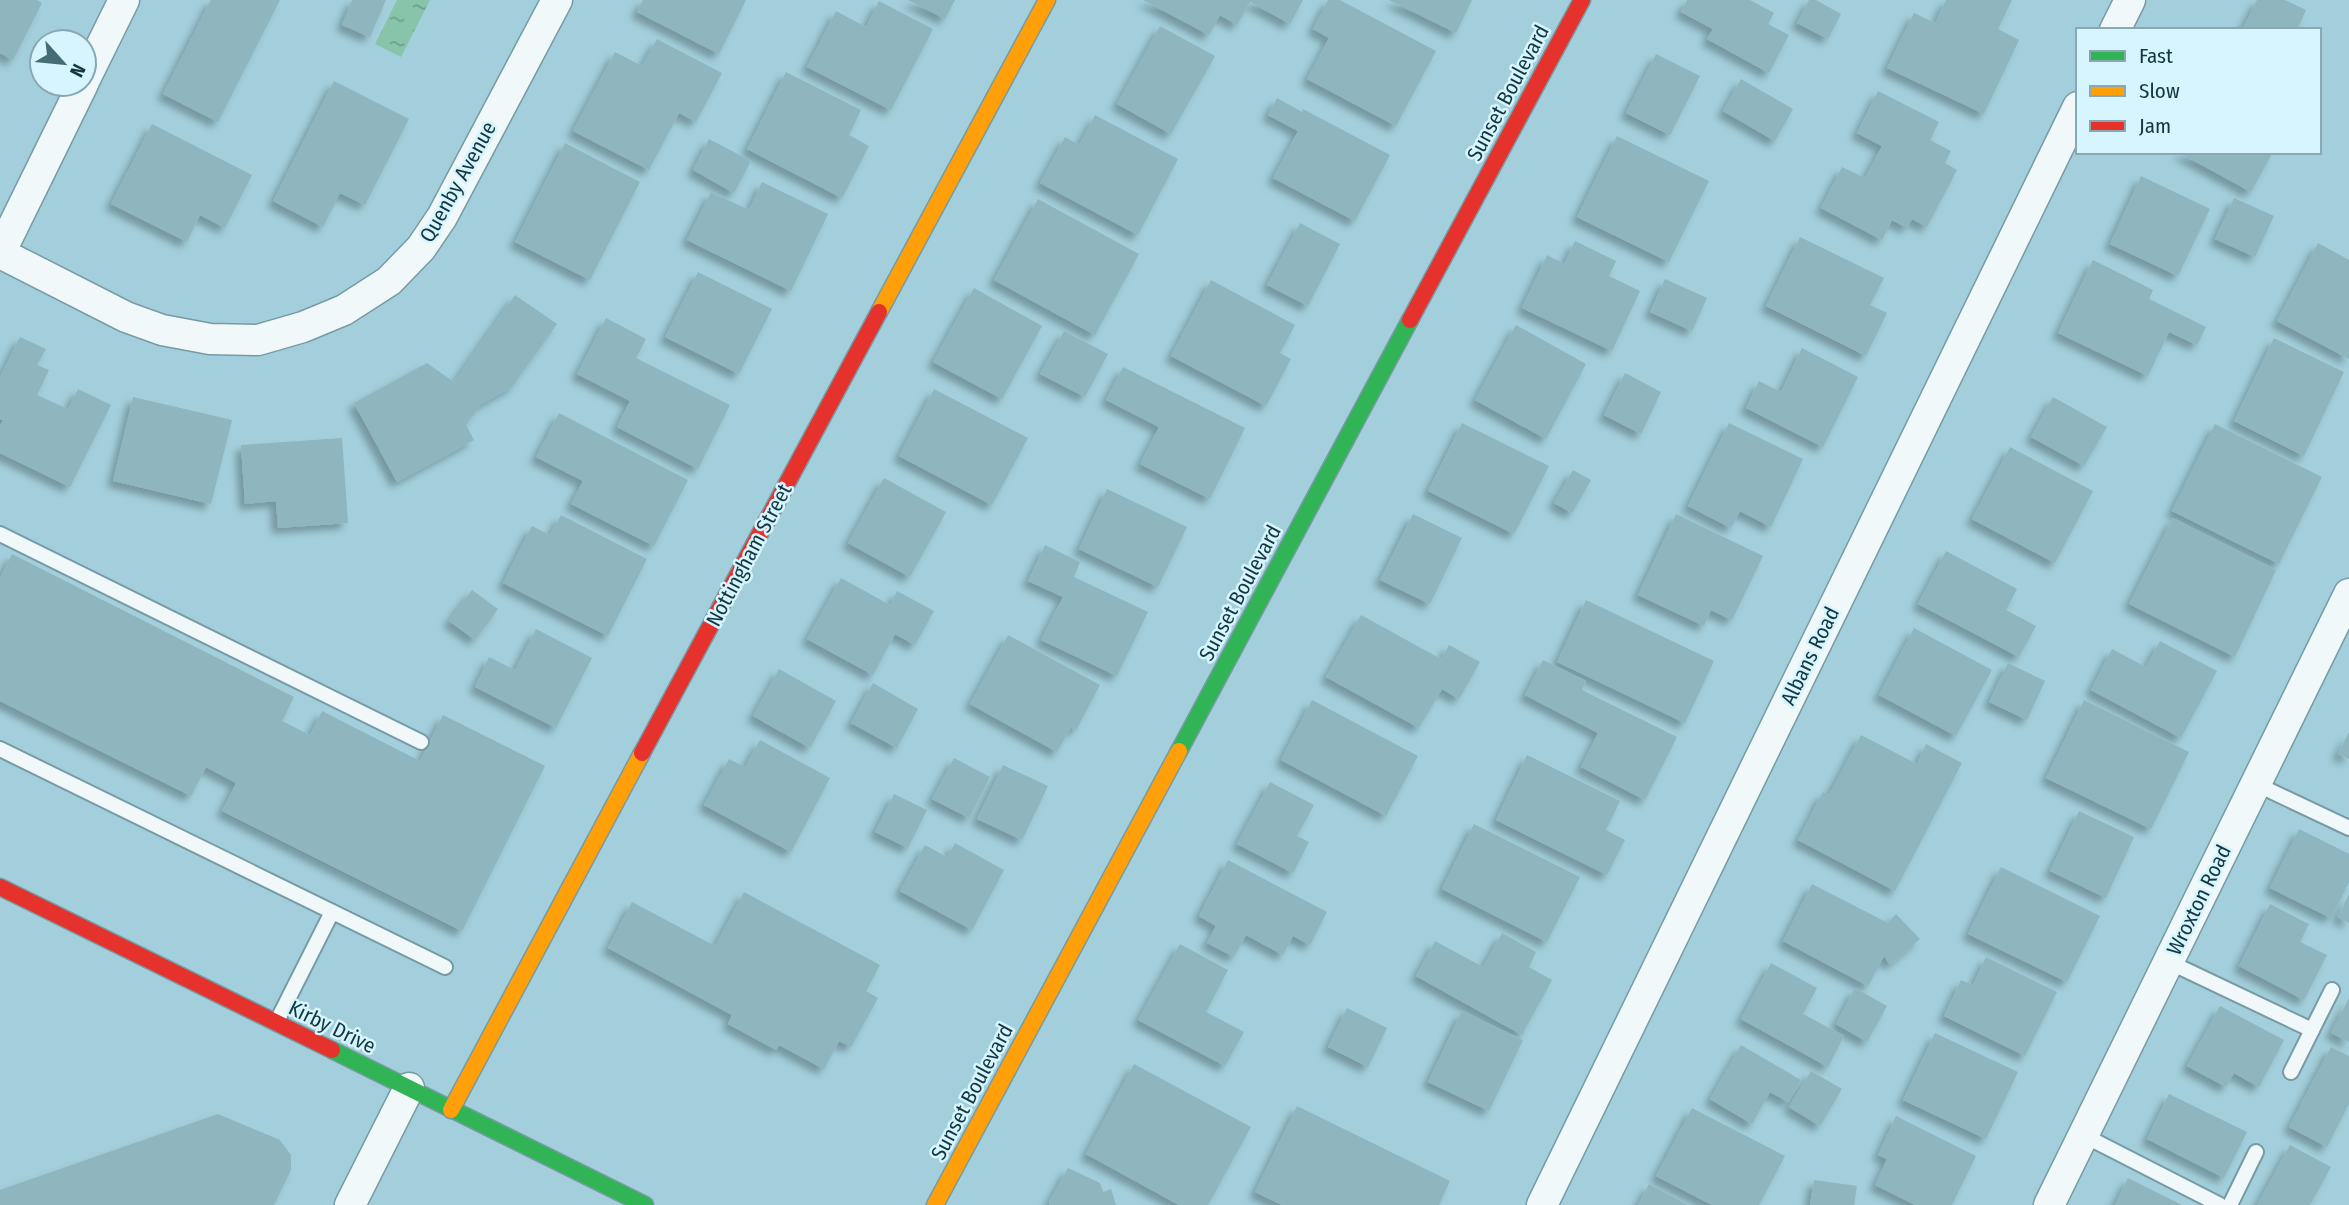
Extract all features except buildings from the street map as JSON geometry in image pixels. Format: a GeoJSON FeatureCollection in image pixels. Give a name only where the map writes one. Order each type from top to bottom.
{"type":"FeatureCollection","features":[{"type":"Feature","properties":{"kind":"street"},"geometry":{"type":"LineString","coordinates":[[98,53],[124,0]]}},
{"type":"Feature","properties":{"kind":"street","name":"Quenby Avenue"},"geometry":{"type":"LineString","coordinates":[[0,253],[126,317],[162,330],[210,339],[258,340],[303,327],[344,310],[389,281],[421,248],[442,217],[557,0]]}},
{"type":"Feature","properties":{"kind":"street","name":"Nottingham Street"},"geometry":{"type":"LineString","coordinates":[[452,1110],[1047,0]]}},
{"type":"Feature","properties":{"kind":"street","name":"Sunset Boulevard"},"geometry":{"type":"LineString","coordinates":[[935,1205],[1582,0]]}},
{"type":"Feature","properties":{"kind":"street"},"geometry":{"type":"LineString","coordinates":[[2116,28],[2130,0]]}},
{"type":"Feature","properties":{"kind":"street"},"geometry":{"type":"LineString","coordinates":[[0,253],[76,98]]}},
{"type":"Feature","properties":{"kind":"street","name":"Albans Road"},"geometry":{"type":"LineString","coordinates":[[1542,1205],[2076,111]]}},
{"type":"Feature","properties":{"kind":"street","name":"Wroxton Road"},"geometry":{"type":"LineString","coordinates":[[2049,1205],[2349,594]]}},
{"type":"Feature","properties":{"kind":"street","name":"Kirby Drive"},"geometry":{"type":"LineString","coordinates":[[0,887],[645,1205]]}},
{"type":"Feature","properties":{"kind":"street"},"geometry":{"type":"LineString","coordinates":[[350,1205],[409,1088]]}},
{"type":"Feature","properties":{"kind":"lane"},"geometry":{"type":"LineString","coordinates":[[0,534],[421,742]]}},
{"type":"Feature","properties":{"kind":"lane"},"geometry":{"type":"LineString","coordinates":[[0,749],[444,967]]}},
{"type":"Feature","properties":{"kind":"lane"},"geometry":{"type":"LineString","coordinates":[[2256,784],[2349,828]]}},
{"type":"Feature","properties":{"kind":"lane"},"geometry":{"type":"LineString","coordinates":[[276,1023],[332,912]]}},
{"type":"Feature","properties":{"kind":"lane"},"geometry":{"type":"LineString","coordinates":[[2169,962],[2312,1030]]}},
{"type":"Feature","properties":{"kind":"lane"},"geometry":{"type":"LineString","coordinates":[[2291,1073],[2332,990]]}},
{"type":"Feature","properties":{"kind":"lane"},"geometry":{"type":"LineString","coordinates":[[2083,1135],[2220,1205]]}},
{"type":"Feature","properties":{"kind":"lane"},"geometry":{"type":"LineString","coordinates":[[2230,1205],[2256,1152]]}},
{"type":"Feature","properties":{"kind":"water"},"geometry":{"type":"Polygon","coordinates":[[[397,0],[430,0],[401,57],[375,44],[397,0]]]}},
{"type":"Feature","properties":{"kind":"traffic: fast"},"geometry":{"type":"LineString","coordinates":[[1179,751],[1410,320]]}},
{"type":"Feature","properties":{"kind":"traffic: fast"},"geometry":{"type":"LineString","coordinates":[[332,1050],[645,1205]]}},
{"type":"Feature","properties":{"kind":"traffic: slow"},"geometry":{"type":"LineString","coordinates":[[879,312],[1047,0]]}},
{"type":"Feature","properties":{"kind":"traffic: slow"},"geometry":{"type":"LineString","coordinates":[[935,1205],[1179,751]]}},
{"type":"Feature","properties":{"kind":"traffic: slow"},"geometry":{"type":"LineString","coordinates":[[451,1110],[642,753]]}},
{"type":"Feature","properties":{"kind":"traffic: jam"},"geometry":{"type":"LineString","coordinates":[[1410,320],[1582,0]]}},
{"type":"Feature","properties":{"kind":"traffic: jam"},"geometry":{"type":"LineString","coordinates":[[642,753],[879,312]]}},
{"type":"Feature","properties":{"kind":"traffic: jam"},"geometry":{"type":"LineString","coordinates":[[0,887],[332,1050]]}}]}
